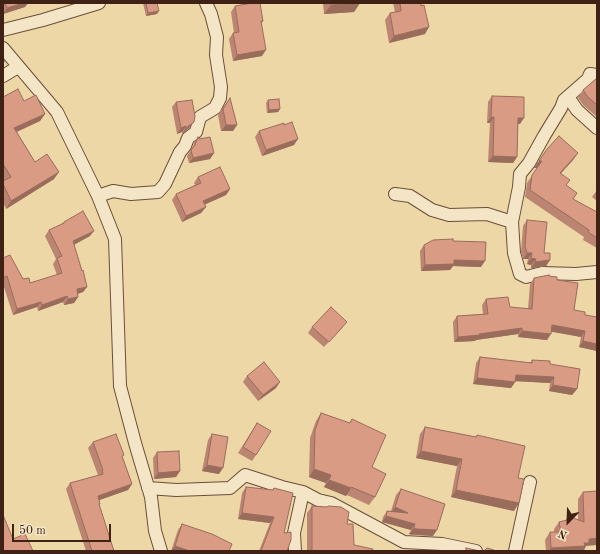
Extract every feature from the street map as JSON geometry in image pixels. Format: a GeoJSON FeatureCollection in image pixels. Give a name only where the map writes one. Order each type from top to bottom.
{"type":"FeatureCollection","features":[{"type":"Feature","properties":{"kind":"street"},"geometry":{"type":"LineString","coordinates":[[3,30],[43,20],[99,3]]}},
{"type":"Feature","properties":{"kind":"street"},"geometry":{"type":"LineString","coordinates":[[98,196],[113,191],[131,194],[158,192],[165,184],[188,138],[196,132],[200,117],[214,108],[220,98],[221,87],[216,55],[217,37],[211,14],[206,3]]}},
{"type":"Feature","properties":{"kind":"street"},"geometry":{"type":"LineString","coordinates":[[3,48],[57,112],[98,196],[115,239],[120,386],[151,497],[155,531],[161,551]]}},
{"type":"Feature","properties":{"kind":"street"},"geometry":{"type":"LineString","coordinates":[[3,76],[18,66]]}},
{"type":"Feature","properties":{"kind":"street"},"geometry":{"type":"LineString","coordinates":[[597,75],[590,74],[588,79],[564,100],[561,108],[520,174],[512,222],[514,253],[520,274],[526,277],[542,273],[576,274],[597,272]]}},
{"type":"Feature","properties":{"kind":"street"},"geometry":{"type":"LineString","coordinates":[[568,97],[576,110],[597,128]]}},
{"type":"Feature","properties":{"kind":"street"},"geometry":{"type":"LineString","coordinates":[[395,194],[410,196],[432,210],[449,214],[487,214],[512,222]]}},
{"type":"Feature","properties":{"kind":"street"},"geometry":{"type":"LineString","coordinates":[[148,488],[176,490],[230,488],[244,475],[304,492],[318,500],[331,503],[404,542],[442,544],[476,551]]}},
{"type":"Feature","properties":{"kind":"street"},"geometry":{"type":"LineString","coordinates":[[515,551],[530,482]]}},
{"type":"Feature","properties":{"kind":"street"},"geometry":{"type":"LineString","coordinates":[[295,551],[294,533],[304,492]]}},
{"type":"Feature","properties":{"kind":"building"},"geometry":{"type":"Polygon","coordinates":[[[5,3],[23,3],[7,8],[5,3]]]}},
{"type":"Feature","properties":{"kind":"building"},"geometry":{"type":"Polygon","coordinates":[[[146,3],[157,3],[159,11],[148,13],[146,3]]]}},
{"type":"Feature","properties":{"kind":"building"},"geometry":{"type":"Polygon","coordinates":[[[260,3],[263,21],[261,21],[266,50],[237,55],[233,33],[239,32],[235,6],[260,3]]]}},
{"type":"Feature","properties":{"kind":"building"},"geometry":{"type":"Polygon","coordinates":[[[330,3],[360,3],[331,5],[330,3]]]}},
{"type":"Feature","properties":{"kind":"building"},"geometry":{"type":"Polygon","coordinates":[[[400,3],[421,3],[421,6],[424,5],[429,27],[394,36],[390,13],[401,11],[400,3]]]}},
{"type":"Feature","properties":{"kind":"building"},"geometry":{"type":"Polygon","coordinates":[[[597,78],[597,105],[583,90],[597,78]]]}},
{"type":"Feature","properties":{"kind":"building"},"geometry":{"type":"Polygon","coordinates":[[[18,89],[24,101],[36,95],[45,114],[14,128],[35,162],[47,154],[59,172],[11,201],[3,184],[3,181],[11,177],[3,164],[3,97],[18,89]]]}},
{"type":"Feature","properties":{"kind":"building"},"geometry":{"type":"Polygon","coordinates":[[[492,96],[524,97],[524,118],[518,118],[517,157],[493,156],[494,117],[491,117],[492,96]]]}},
{"type":"Feature","properties":{"kind":"building"},"geometry":{"type":"Polygon","coordinates":[[[230,98],[237,125],[226,125],[223,109],[230,98]]]}},
{"type":"Feature","properties":{"kind":"building"},"geometry":{"type":"Polygon","coordinates":[[[279,99],[280,109],[269,110],[268,100],[279,99]]]}},
{"type":"Feature","properties":{"kind":"building"},"geometry":{"type":"Polygon","coordinates":[[[192,100],[195,116],[194,122],[186,128],[186,126],[181,128],[176,102],[192,100]]]}},
{"type":"Feature","properties":{"kind":"building"},"geometry":{"type":"Polygon","coordinates":[[[292,122],[298,139],[266,150],[259,131],[292,122]]]}},
{"type":"Feature","properties":{"kind":"building"},"geometry":{"type":"Polygon","coordinates":[[[559,136],[578,153],[560,173],[570,180],[566,185],[577,193],[573,199],[597,212],[597,238],[588,232],[589,230],[530,190],[532,175],[542,161],[539,161],[547,149],[559,136]]]}},
{"type":"Feature","properties":{"kind":"building"},"geometry":{"type":"Polygon","coordinates":[[[198,137],[199,139],[210,137],[214,153],[193,158],[191,150],[198,137]]]}},
{"type":"Feature","properties":{"kind":"building"},"geometry":{"type":"Polygon","coordinates":[[[220,167],[230,189],[203,201],[206,207],[186,216],[176,194],[201,183],[198,177],[220,167]]]}},
{"type":"Feature","properties":{"kind":"building"},"geometry":{"type":"Polygon","coordinates":[[[83,211],[94,231],[73,241],[87,287],[77,289],[78,297],[68,299],[67,296],[42,305],[41,302],[17,309],[7,276],[3,278],[3,258],[10,255],[23,279],[29,278],[30,283],[62,273],[57,258],[62,256],[49,230],[64,223],[83,211]]]}},
{"type":"Feature","properties":{"kind":"building"},"geometry":{"type":"Polygon","coordinates":[[[527,220],[547,222],[544,253],[550,253],[550,260],[535,262],[536,259],[531,258],[532,253],[527,253],[525,246],[527,220]]]}},
{"type":"Feature","properties":{"kind":"building"},"geometry":{"type":"Polygon","coordinates":[[[453,239],[453,241],[486,242],[485,261],[454,260],[454,264],[425,265],[424,245],[433,240],[453,239]]]}},
{"type":"Feature","properties":{"kind":"building"},"geometry":{"type":"Polygon","coordinates":[[[549,275],[557,277],[557,280],[578,283],[574,310],[585,312],[585,315],[597,317],[597,344],[583,341],[585,331],[552,325],[551,334],[522,331],[522,328],[458,337],[457,316],[488,314],[486,299],[508,297],[510,307],[532,309],[534,278],[549,275]]]}},
{"type":"Feature","properties":{"kind":"building"},"geometry":{"type":"Polygon","coordinates":[[[331,307],[347,322],[329,342],[312,327],[331,307]]]}},
{"type":"Feature","properties":{"kind":"building"},"geometry":{"type":"Polygon","coordinates":[[[480,357],[532,363],[532,360],[550,361],[550,364],[580,369],[577,389],[553,385],[554,377],[516,375],[515,382],[477,378],[480,357]]]}},
{"type":"Feature","properties":{"kind":"building"},"geometry":{"type":"Polygon","coordinates":[[[264,362],[280,382],[263,395],[247,376],[264,362]]]}},
{"type":"Feature","properties":{"kind":"building"},"geometry":{"type":"Polygon","coordinates":[[[321,413],[350,423],[352,419],[386,435],[372,467],[386,474],[375,497],[329,480],[331,475],[314,469],[315,430],[321,413]]]}},
{"type":"Feature","properties":{"kind":"building"},"geometry":{"type":"Polygon","coordinates":[[[257,423],[271,431],[256,455],[243,447],[257,423]]]}},
{"type":"Feature","properties":{"kind":"building"},"geometry":{"type":"Polygon","coordinates":[[[425,427],[476,437],[477,435],[525,446],[518,478],[524,479],[519,503],[456,490],[462,459],[421,451],[425,427]]]}},
{"type":"Feature","properties":{"kind":"building"},"geometry":{"type":"Polygon","coordinates":[[[116,434],[124,455],[122,456],[132,484],[98,496],[99,504],[114,551],[92,551],[70,483],[103,474],[93,442],[116,434]]]}},
{"type":"Feature","properties":{"kind":"building"},"geometry":{"type":"Polygon","coordinates":[[[212,434],[228,437],[223,468],[207,465],[212,434]]]}},
{"type":"Feature","properties":{"kind":"building"},"geometry":{"type":"Polygon","coordinates":[[[179,451],[180,471],[158,473],[157,452],[179,451]]]}},
{"type":"Feature","properties":{"kind":"building"},"geometry":{"type":"Polygon","coordinates":[[[246,487],[273,490],[274,488],[293,493],[284,533],[291,532],[291,540],[287,551],[261,551],[274,517],[242,513],[246,487]]]}},
{"type":"Feature","properties":{"kind":"building"},"geometry":{"type":"Polygon","coordinates":[[[401,489],[445,504],[437,530],[416,529],[414,528],[415,524],[386,516],[387,511],[408,513],[395,507],[401,489]]]}},
{"type":"Feature","properties":{"kind":"building"},"geometry":{"type":"Polygon","coordinates":[[[597,491],[597,538],[589,539],[589,543],[584,543],[585,546],[551,548],[550,532],[561,532],[559,522],[567,520],[568,516],[584,522],[583,492],[597,491]]]}},
{"type":"Feature","properties":{"kind":"building"},"geometry":{"type":"Polygon","coordinates":[[[312,506],[341,507],[349,512],[347,524],[353,524],[354,545],[373,549],[372,551],[312,551],[312,506]]]}},
{"type":"Feature","properties":{"kind":"building"},"geometry":{"type":"Polygon","coordinates":[[[3,515],[13,539],[25,534],[33,551],[3,551],[3,515]]]}},
{"type":"Feature","properties":{"kind":"building"},"geometry":{"type":"Polygon","coordinates":[[[182,524],[212,534],[232,544],[229,551],[190,551],[175,546],[182,524]]]}},
{"type":"Feature","properties":{"kind":"building"},"geometry":{"type":"Polygon","coordinates":[[[466,548],[480,551],[466,551],[466,548]]]}},
{"type":"Feature","properties":{"kind":"building"},"geometry":{"type":"Polygon","coordinates":[[[487,548],[494,550],[494,551],[484,551],[487,548]]]}}]}
